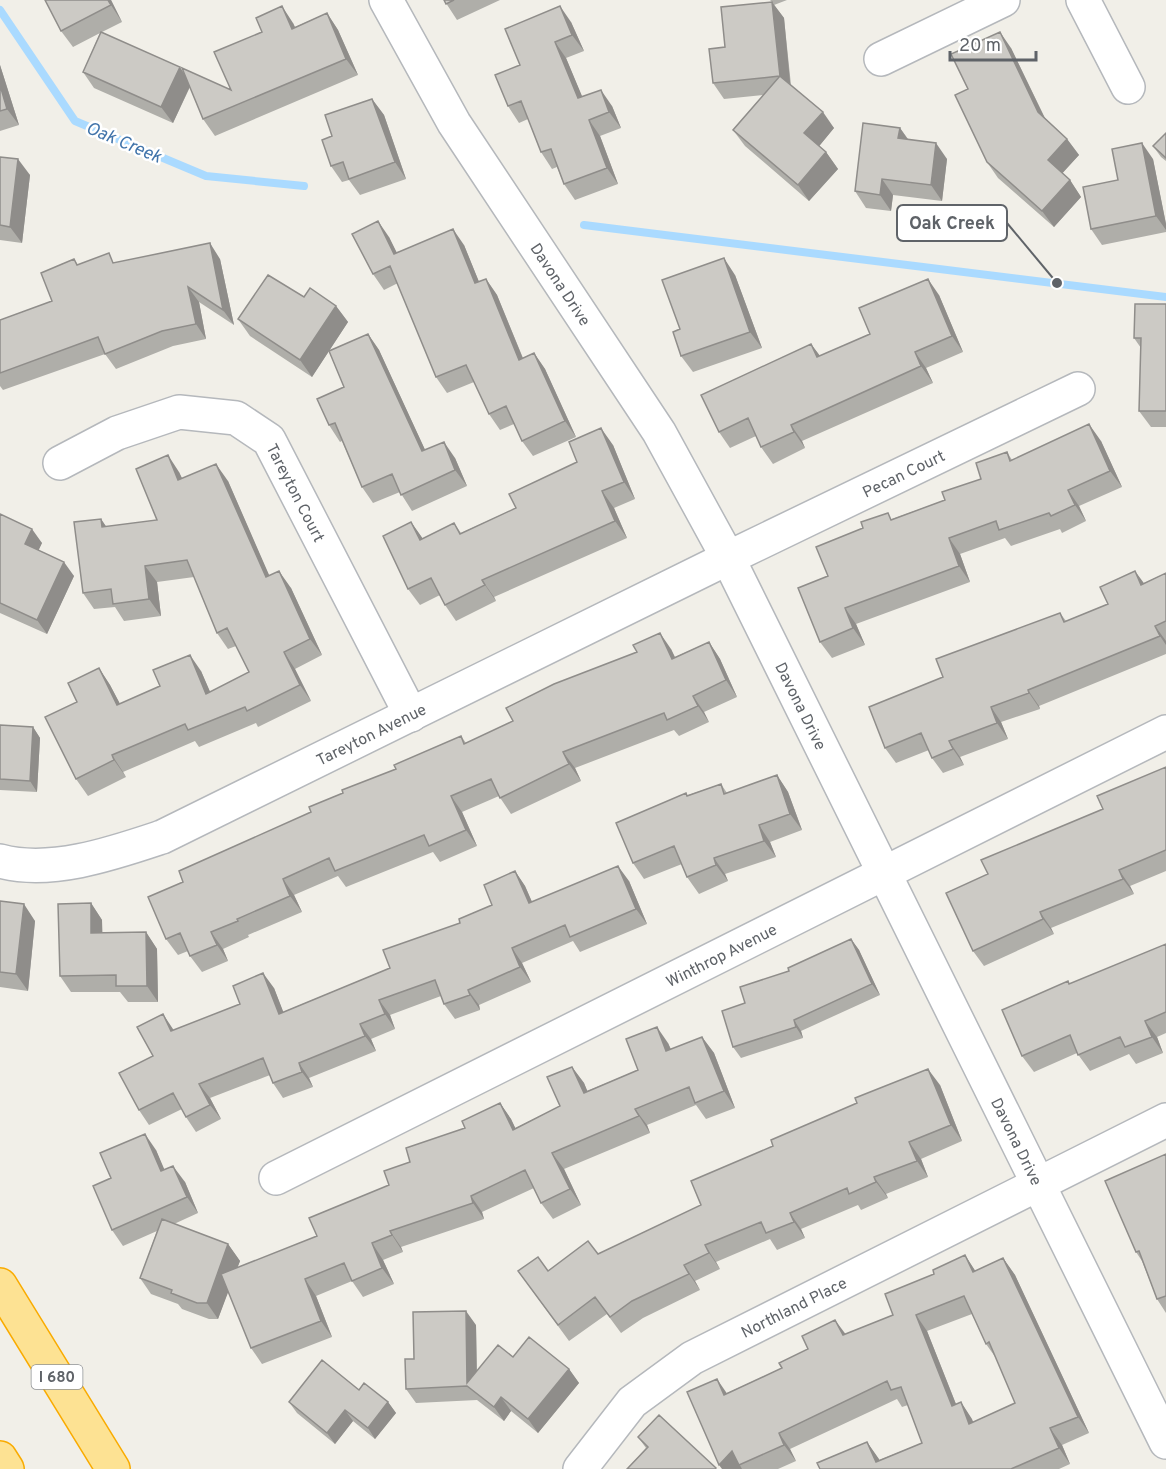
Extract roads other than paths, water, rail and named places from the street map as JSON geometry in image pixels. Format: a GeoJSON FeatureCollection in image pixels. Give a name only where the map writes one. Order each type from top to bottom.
{"type":"FeatureCollection","features":[{"type":"Feature","properties":{"kind":"highway","name":"I 680"},"geometry":{"type":"LineString","coordinates":[[0,1285],[113,1469]]}},
{"type":"Feature","properties":{"kind":"highway"},"geometry":{"type":"LineString","coordinates":[[0,1458],[7,1469]]}},
{"type":"Feature","properties":{"kind":"street","name":"Davona Drive"},"geometry":{"type":"LineString","coordinates":[[386,0],[454,123],[659,432],[728,558],[1166,1442]]}},
{"type":"Feature","properties":{"kind":"street"},"geometry":{"type":"LineString","coordinates":[[881,59],[1003,0]]}},
{"type":"Feature","properties":{"kind":"street"},"geometry":{"type":"LineString","coordinates":[[1083,0],[1128,87]]}},
{"type":"Feature","properties":{"kind":"street","name":"Pecan Court"},"geometry":{"type":"LineString","coordinates":[[728,558],[1078,389]]}},
{"type":"Feature","properties":{"kind":"street","name":"Tareyton Court"},"geometry":{"type":"LineString","coordinates":[[60,463],[117,433],[179,412],[236,418],[269,440],[411,715]]}},
{"type":"Feature","properties":{"kind":"street","name":"Tareyton Avenue"},"geometry":{"type":"LineString","coordinates":[[0,861],[14,865],[88,861],[162,837],[728,558]]}},
{"type":"Feature","properties":{"kind":"street","name":"Winthrop Avenue"},"geometry":{"type":"LineString","coordinates":[[276,1178],[1166,732]]}},
{"type":"Feature","properties":{"kind":"street","name":"Northland Place"},"geometry":{"type":"LineString","coordinates":[[580,1469],[632,1402],[692,1358],[1166,1120]]}},
{"type":"Feature","properties":{"kind":"waterway","name":"Oak Creek"},"geometry":{"type":"LineString","coordinates":[[0,10],[75,121],[206,176],[304,186]]}},
{"type":"Feature","properties":{"kind":"waterway","name":"Oak Creek"},"geometry":{"type":"LineString","coordinates":[[584,225],[1166,297]]}},
{"type":"Feature","properties":{"kind":"place","name":"Oak Creek"},"geometry":{"type":"Point","coordinates":[1057,283]}}]}
